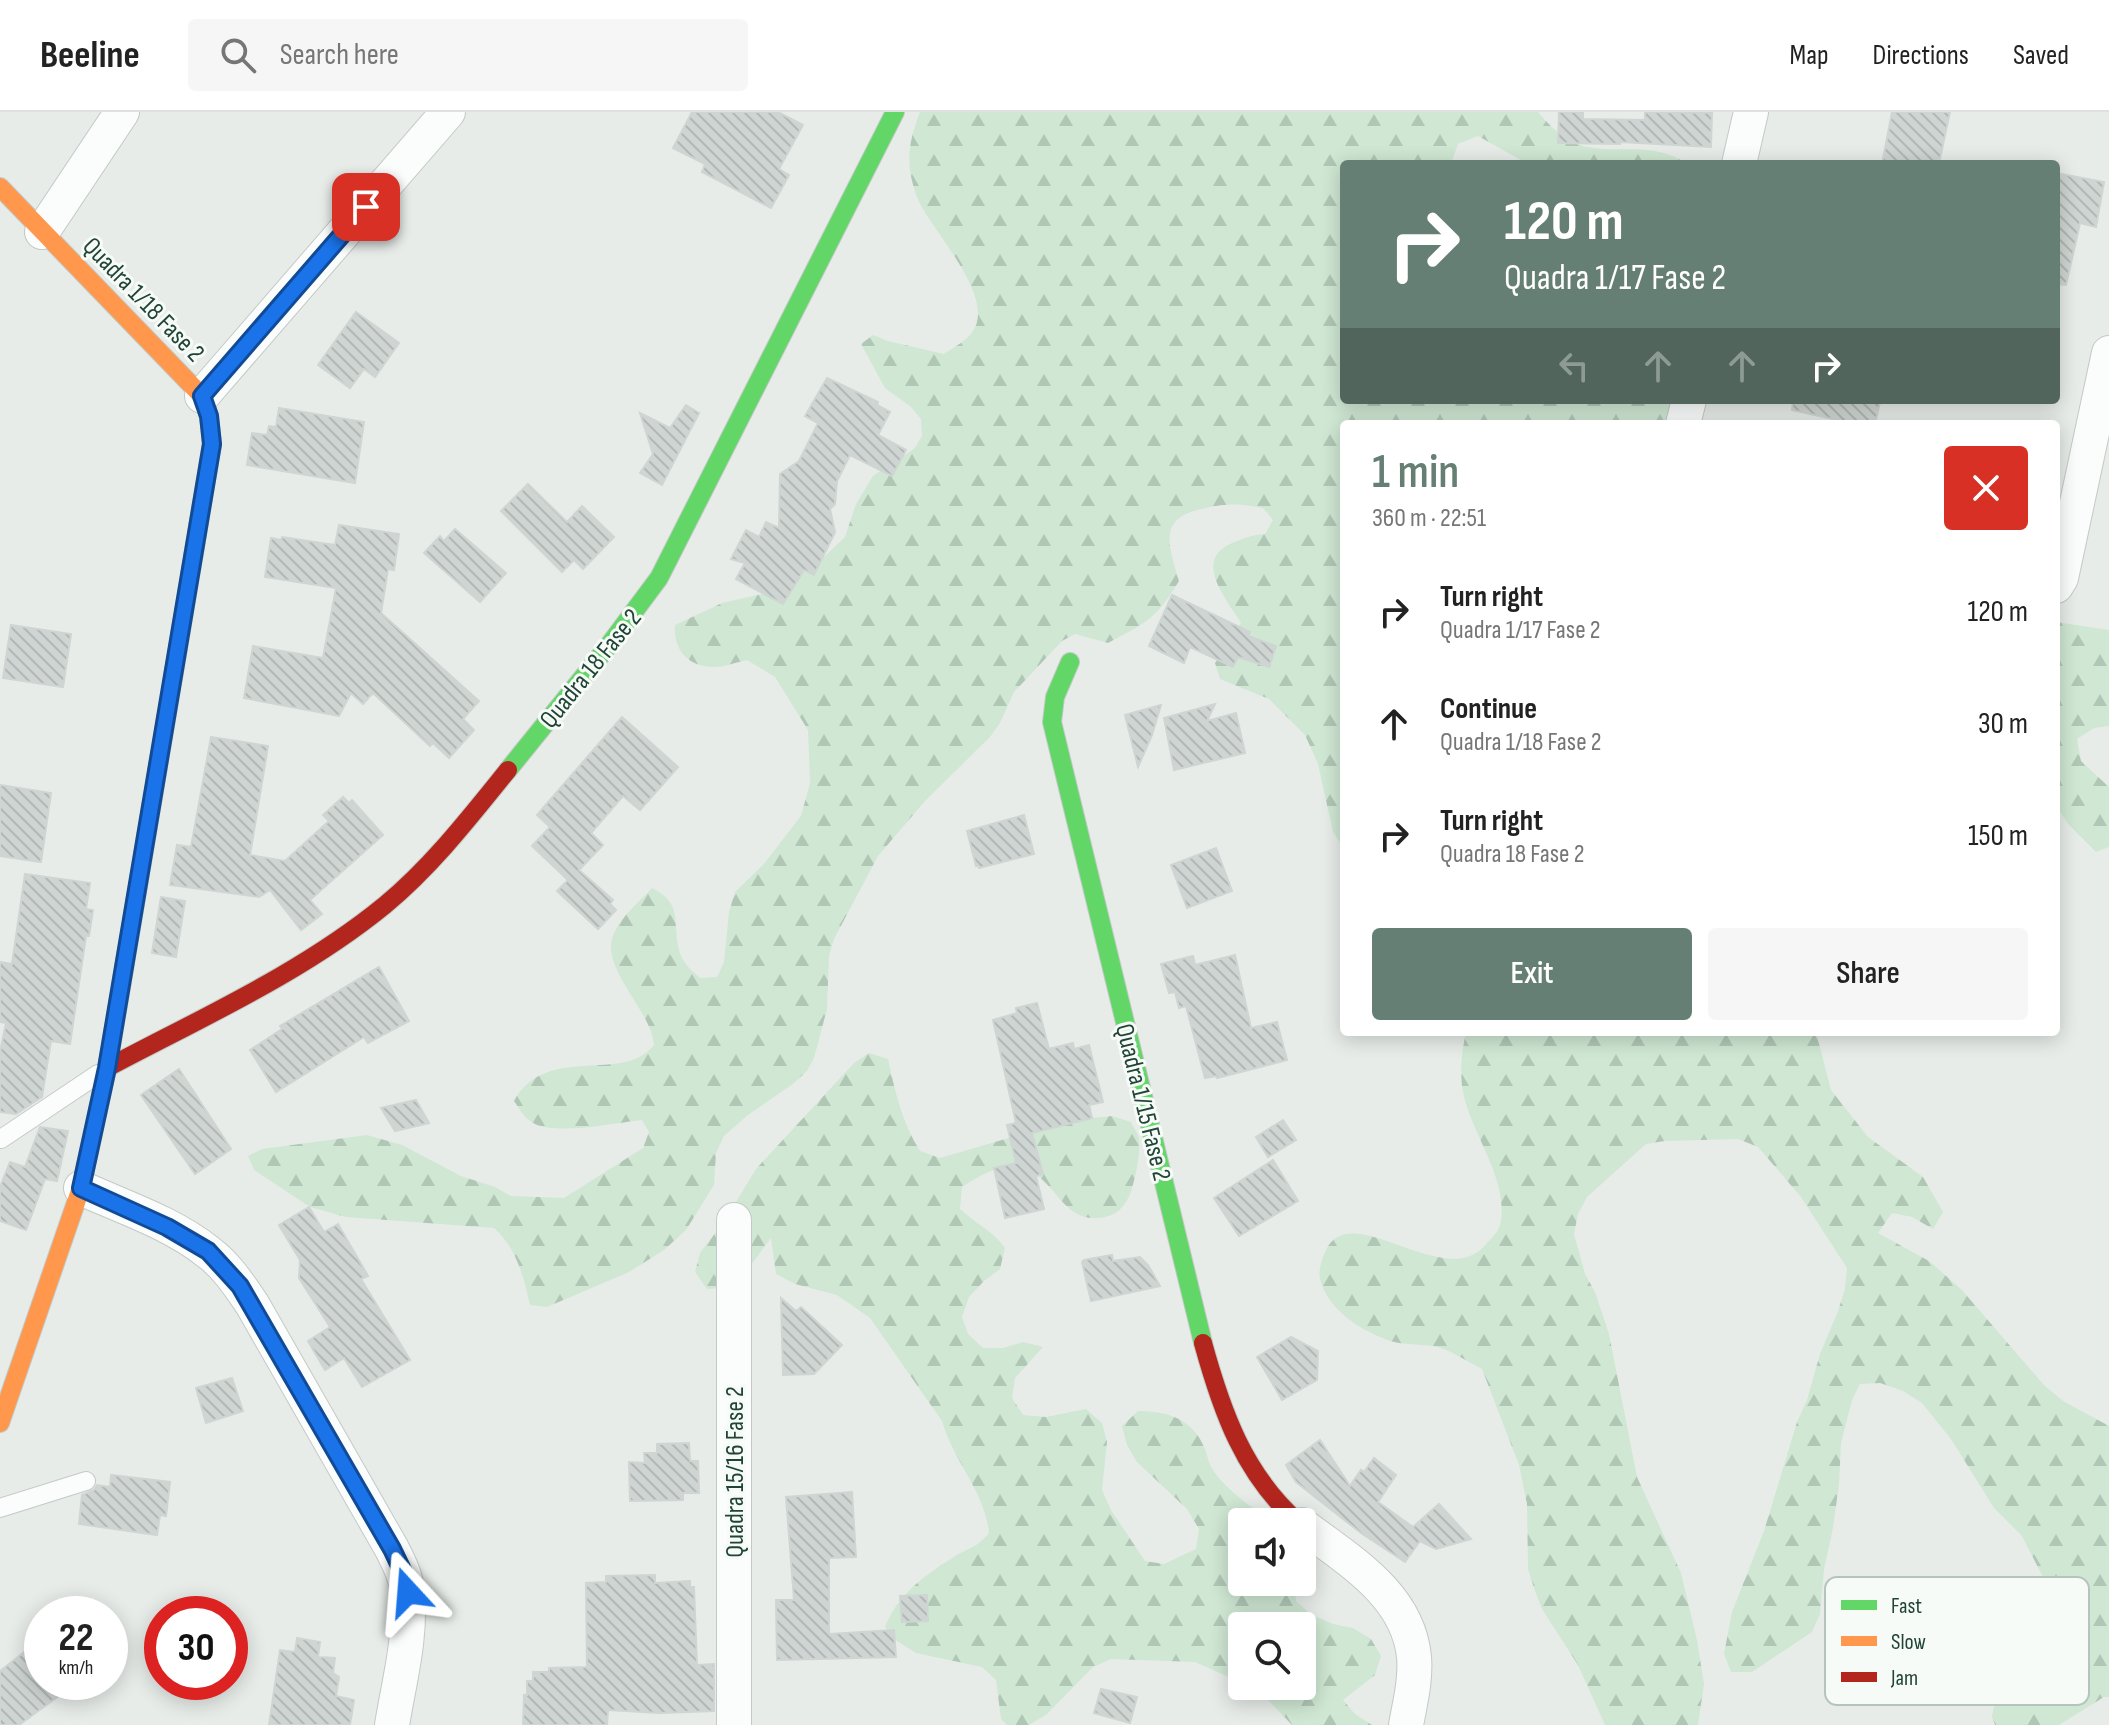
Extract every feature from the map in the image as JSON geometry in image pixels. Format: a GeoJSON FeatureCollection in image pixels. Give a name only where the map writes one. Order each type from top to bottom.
{"type":"FeatureCollection","features":[{"type":"Feature","properties":{"kind":"street"},"geometry":{"type":"LineString","coordinates":[[42,232],[122,112]]}},
{"type":"Feature","properties":{"kind":"street"},"geometry":{"type":"LineString","coordinates":[[202,396],[448,112]]}},
{"type":"Feature","properties":{"kind":"street","name":"Quadra 18 Fase 2"},"geometry":{"type":"LineString","coordinates":[[107,1068],[294,967],[365,921],[410,882],[471,816],[627,623],[659,578],[895,112]]}},
{"type":"Feature","properties":{"kind":"street"},"geometry":{"type":"LineString","coordinates":[[1740,160],[1751,112]]}},
{"type":"Feature","properties":{"kind":"street","name":"Quadra 1/18 Fase 2"},"geometry":{"type":"LineString","coordinates":[[0,187],[202,396],[209,416],[212,444],[107,1068],[81,1188],[0,1423]]}},
{"type":"Feature","properties":{"kind":"street"},"geometry":{"type":"LineString","coordinates":[[2060,573],[2109,353]]}},
{"type":"Feature","properties":{"kind":"street","name":"Quadra 1/15 Fase 2"},"geometry":{"type":"LineString","coordinates":[[1070,662],[1055,697],[1052,722],[1202,1338],[1217,1394],[1254,1476],[1282,1508]]}},
{"type":"Feature","properties":{"kind":"street"},"geometry":{"type":"LineString","coordinates":[[81,1188],[167,1227],[208,1251],[240,1286],[385,1536],[404,1574],[408,1592],[407,1623],[392,1725]]}},
{"type":"Feature","properties":{"kind":"street","name":"Quadra 15/16 Fase 2"},"geometry":{"type":"LineString","coordinates":[[734,1220],[734,1725]]}},
{"type":"Feature","properties":{"kind":"street","name":"Quadra 1/15 Fase 2"},"geometry":{"type":"LineString","coordinates":[[1316,1536],[1377,1583],[1405,1621],[1414,1660],[1406,1725]]}},
{"type":"Feature","properties":{"kind":"lane"},"geometry":{"type":"LineString","coordinates":[[1,1139],[107,1068]]}},
{"type":"Feature","properties":{"kind":"lane"},"geometry":{"type":"LineString","coordinates":[[0,1508],[86,1481]]}},
{"type":"Feature","properties":{"kind":"green space"},"geometry":{"type":"Polygon","coordinates":[[[920,112],[1538,112],[1553,128],[1576,144],[1661,152],[1680,160],[1521,160],[1478,136],[1458,144],[1452,160],[1340,160],[1340,404],[1688,404],[1674,420],[1340,420],[1340,843],[1333,832],[1318,764],[1305,735],[1269,699],[1220,679],[1215,663],[1241,623],[1217,582],[1214,562],[1218,553],[1228,545],[1265,534],[1273,520],[1263,508],[1235,505],[1206,508],[1180,518],[1170,534],[1179,581],[1156,612],[1108,643],[1075,634],[1062,641],[1014,692],[990,737],[925,801],[878,856],[834,939],[829,956],[827,1009],[814,1058],[807,1071],[793,1084],[724,1136],[716,1153],[714,1185],[686,1230],[664,1250],[629,1272],[547,1307],[530,1305],[514,1254],[494,1228],[346,1217],[310,1207],[254,1170],[248,1156],[262,1149],[367,1135],[402,1145],[461,1176],[495,1187],[511,1196],[564,1198],[643,1148],[649,1132],[642,1120],[572,1128],[545,1127],[528,1120],[514,1101],[528,1083],[545,1073],[624,1062],[640,1056],[654,1045],[644,1016],[618,973],[613,958],[611,944],[618,925],[652,888],[662,894],[673,908],[681,957],[700,978],[717,977],[724,962],[729,912],[735,892],[763,865],[801,816],[810,783],[808,730],[775,677],[747,660],[718,667],[697,664],[680,649],[675,625],[722,603],[780,590],[821,560],[845,537],[856,504],[873,476],[914,449],[922,436],[921,419],[911,407],[885,388],[861,344],[873,335],[944,354],[970,335],[977,320],[977,303],[960,264],[917,197],[911,174],[913,134],[920,112]]]}},
{"type":"Feature","properties":{"kind":"green space"},"geometry":{"type":"Polygon","coordinates":[[[2060,623],[2109,630],[2109,726],[2094,728],[2077,739],[2081,761],[2109,787],[2109,847],[2096,852],[2060,812],[2060,623]]]}},
{"type":"Feature","properties":{"kind":"green space"},"geometry":{"type":"Polygon","coordinates":[[[1465,1036],[1817,1036],[1831,1090],[1868,1137],[1923,1177],[1943,1212],[1933,1229],[1912,1217],[1892,1213],[1878,1233],[1929,1261],[1961,1289],[2044,1385],[2063,1401],[2109,1426],[2109,1697],[2104,1697],[2059,1725],[1995,1725],[1992,1716],[1994,1705],[2089,1705],[2089,1577],[2043,1577],[2022,1536],[1994,1508],[1951,1439],[1922,1403],[1903,1391],[1880,1383],[1860,1384],[1852,1400],[1841,1443],[1839,1484],[1824,1569],[1820,1614],[1812,1632],[1752,1672],[1731,1672],[1724,1654],[1732,1612],[1764,1531],[1797,1422],[1838,1311],[1847,1268],[1801,1197],[1758,1147],[1738,1139],[1665,1141],[1646,1144],[1587,1197],[1578,1214],[1574,1234],[1585,1274],[1595,1292],[1609,1334],[1637,1477],[1681,1573],[1704,1684],[1698,1725],[1605,1725],[1578,1665],[1542,1609],[1534,1588],[1528,1569],[1527,1504],[1519,1465],[1482,1369],[1438,1347],[1395,1342],[1368,1332],[1338,1310],[1320,1279],[1326,1250],[1338,1237],[1356,1234],[1377,1238],[1448,1259],[1469,1256],[1486,1244],[1498,1230],[1502,1208],[1500,1191],[1466,1103],[1462,1086],[1465,1036]]]}},
{"type":"Feature","properties":{"kind":"green space"},"geometry":{"type":"Polygon","coordinates":[[[869,1053],[888,1059],[896,1095],[914,1140],[920,1151],[940,1158],[1071,1120],[1112,1116],[1131,1122],[1139,1144],[1135,1177],[1126,1203],[1105,1217],[1079,1215],[1036,1175],[1017,1167],[1000,1168],[962,1187],[960,1209],[1005,1248],[1000,1269],[969,1297],[962,1317],[968,1334],[983,1348],[1003,1348],[1023,1342],[1043,1347],[1015,1378],[1012,1398],[1023,1415],[1046,1417],[1086,1409],[1102,1423],[1107,1442],[1102,1490],[1111,1510],[1145,1561],[1164,1564],[1196,1549],[1199,1529],[1187,1509],[1137,1462],[1127,1445],[1122,1426],[1138,1411],[1169,1415],[1194,1430],[1211,1467],[1223,1483],[1254,1508],[1228,1508],[1228,1596],[1295,1596],[1296,1601],[1309,1612],[1228,1612],[1228,1677],[1195,1662],[1111,1659],[1093,1667],[1047,1714],[1029,1725],[1007,1725],[1001,1719],[996,1680],[982,1667],[916,1653],[897,1641],[885,1627],[897,1605],[914,1586],[989,1533],[982,1504],[942,1421],[870,1318],[837,1295],[795,1284],[776,1274],[771,1238],[745,1273],[727,1288],[707,1289],[695,1272],[700,1253],[725,1220],[756,1169],[854,1063],[869,1053]]]}},
{"type":"Feature","properties":{"kind":"green space"},"geometry":{"type":"Polygon","coordinates":[[[1316,1617],[1353,1628],[1371,1639],[1381,1656],[1375,1675],[1343,1700],[1355,1714],[1372,1725],[1292,1725],[1268,1700],[1316,1700],[1316,1617]]]}},
{"type":"Feature","properties":{"kind":"building"},"geometry":{"type":"Polygon","coordinates":[[[692,112],[778,112],[803,125],[779,169],[789,175],[771,208],[702,172],[705,164],[673,148],[692,112]]]}},
{"type":"Feature","properties":{"kind":"building"},"geometry":{"type":"Polygon","coordinates":[[[1559,112],[1583,112],[1583,119],[1645,120],[1645,112],[1712,113],[1711,147],[1620,142],[1558,143],[1559,112]]]}},
{"type":"Feature","properties":{"kind":"building"},"geometry":{"type":"Polygon","coordinates":[[[1892,112],[1950,112],[1940,159],[1883,160],[1892,112]]]}},
{"type":"Feature","properties":{"kind":"building"},"geometry":{"type":"Polygon","coordinates":[[[2060,174],[2104,182],[2096,227],[2080,223],[2066,285],[2060,284],[2060,174]]]}},
{"type":"Feature","properties":{"kind":"building"},"geometry":{"type":"Polygon","coordinates":[[[356,312],[399,343],[375,377],[364,369],[350,388],[318,365],[356,312]]]}},
{"type":"Feature","properties":{"kind":"building"},"geometry":{"type":"Polygon","coordinates":[[[827,378],[878,402],[877,405],[890,412],[878,435],[906,450],[892,476],[850,455],[837,481],[835,504],[830,509],[835,532],[814,575],[804,570],[783,604],[736,579],[745,563],[731,559],[746,530],[759,537],[766,522],[779,528],[780,474],[799,461],[818,423],[805,416],[827,378]]]}},
{"type":"Feature","properties":{"kind":"building"},"geometry":{"type":"Polygon","coordinates":[[[1793,404],[1880,404],[1876,420],[1837,420],[1792,410],[1793,404]]]}},
{"type":"Feature","properties":{"kind":"building"},"geometry":{"type":"Polygon","coordinates":[[[686,405],[699,413],[662,485],[640,473],[653,454],[640,413],[670,428],[686,405]]]}},
{"type":"Feature","properties":{"kind":"building"},"geometry":{"type":"Polygon","coordinates":[[[279,408],[364,422],[355,483],[247,465],[252,433],[267,435],[269,426],[276,427],[279,408]]]}},
{"type":"Feature","properties":{"kind":"building"},"geometry":{"type":"Polygon","coordinates":[[[528,484],[567,522],[582,506],[614,537],[583,569],[574,560],[562,572],[501,511],[528,484]]]}},
{"type":"Feature","properties":{"kind":"building"},"geometry":{"type":"Polygon","coordinates":[[[339,525],[399,534],[394,570],[388,569],[381,613],[479,701],[463,719],[474,730],[449,758],[433,743],[430,746],[373,693],[363,704],[351,693],[339,716],[244,698],[253,646],[323,658],[336,588],[265,577],[271,538],[335,545],[339,525]]]}},
{"type":"Feature","properties":{"kind":"building"},"geometry":{"type":"Polygon","coordinates":[[[455,529],[506,573],[480,602],[424,553],[440,536],[444,541],[455,529]]]}},
{"type":"Feature","properties":{"kind":"building"},"geometry":{"type":"Polygon","coordinates":[[[1172,595],[1250,632],[1248,636],[1276,646],[1269,667],[1238,657],[1233,667],[1190,647],[1184,663],[1149,646],[1172,595]]]}},
{"type":"Feature","properties":{"kind":"building"},"geometry":{"type":"Polygon","coordinates":[[[11,625],[71,634],[63,687],[3,678],[11,625]]]}},
{"type":"Feature","properties":{"kind":"building"},"geometry":{"type":"Polygon","coordinates":[[[1215,704],[1207,721],[1236,713],[1245,753],[1174,770],[1164,718],[1215,704]]]}},
{"type":"Feature","properties":{"kind":"building"},"geometry":{"type":"Polygon","coordinates":[[[1161,705],[1152,735],[1138,767],[1125,715],[1161,705]]]}},
{"type":"Feature","properties":{"kind":"building"},"geometry":{"type":"Polygon","coordinates":[[[622,717],[678,767],[640,810],[623,796],[591,833],[603,845],[579,870],[613,900],[610,904],[616,910],[598,929],[557,891],[568,880],[532,846],[550,827],[537,815],[622,717]]]}},
{"type":"Feature","properties":{"kind":"building"},"geometry":{"type":"Polygon","coordinates":[[[211,737],[268,746],[250,855],[285,861],[329,821],[323,815],[343,797],[349,803],[352,800],[383,835],[310,900],[322,914],[301,930],[270,890],[259,897],[170,885],[177,845],[191,847],[211,737]]]}},
{"type":"Feature","properties":{"kind":"building"},"geometry":{"type":"Polygon","coordinates":[[[0,785],[51,793],[41,862],[0,856],[0,785]]]}},
{"type":"Feature","properties":{"kind":"building"},"geometry":{"type":"Polygon","coordinates":[[[1024,815],[1034,854],[979,868],[976,866],[967,831],[1024,815]]]}},
{"type":"Feature","properties":{"kind":"building"},"geometry":{"type":"Polygon","coordinates":[[[1216,848],[1232,891],[1187,908],[1171,865],[1216,848]]]}},
{"type":"Feature","properties":{"kind":"building"},"geometry":{"type":"Polygon","coordinates":[[[25,874],[90,883],[86,909],[93,910],[89,936],[86,936],[70,1044],[51,1041],[42,1097],[16,1114],[0,1112],[0,1052],[6,1023],[0,1022],[0,962],[12,964],[25,874]]]}},
{"type":"Feature","properties":{"kind":"building"},"geometry":{"type":"Polygon","coordinates":[[[161,897],[185,901],[176,957],[152,953],[161,897]]]}},
{"type":"Feature","properties":{"kind":"building"},"geometry":{"type":"Polygon","coordinates":[[[1235,955],[1251,1028],[1277,1022],[1287,1060],[1217,1078],[1205,1078],[1186,1006],[1179,1008],[1175,992],[1169,993],[1161,964],[1193,956],[1195,965],[1235,955]]]}},
{"type":"Feature","properties":{"kind":"building"},"geometry":{"type":"Polygon","coordinates":[[[379,967],[409,1021],[368,1043],[364,1037],[276,1092],[250,1050],[282,1029],[280,1026],[379,967]]]}},
{"type":"Feature","properties":{"kind":"building"},"geometry":{"type":"Polygon","coordinates":[[[1037,1003],[1049,1049],[1073,1043],[1074,1049],[1089,1045],[1103,1102],[1089,1105],[1092,1118],[1032,1133],[1043,1174],[1036,1176],[1044,1209],[1005,1218],[994,1168],[1016,1163],[1007,1125],[1016,1123],[993,1020],[1017,1013],[1016,1008],[1037,1003]]]}},
{"type":"Feature","properties":{"kind":"building"},"geometry":{"type":"Polygon","coordinates":[[[179,1069],[231,1149],[195,1174],[141,1095],[179,1069]]]}},
{"type":"Feature","properties":{"kind":"building"},"geometry":{"type":"Polygon","coordinates":[[[416,1100],[429,1123],[395,1131],[381,1108],[416,1100]]]}},
{"type":"Feature","properties":{"kind":"building"},"geometry":{"type":"Polygon","coordinates":[[[1283,1120],[1296,1140],[1268,1157],[1256,1137],[1283,1120]]]}},
{"type":"Feature","properties":{"kind":"building"},"geometry":{"type":"Polygon","coordinates":[[[40,1127],[68,1131],[57,1181],[45,1179],[26,1230],[0,1221],[0,1187],[10,1162],[25,1167],[40,1127]]]}},
{"type":"Feature","properties":{"kind":"building"},"geometry":{"type":"Polygon","coordinates":[[[1273,1160],[1298,1201],[1239,1236],[1214,1198],[1273,1160]]]}},
{"type":"Feature","properties":{"kind":"building"},"geometry":{"type":"Polygon","coordinates":[[[309,1207],[324,1232],[338,1224],[368,1276],[361,1279],[410,1360],[362,1387],[344,1358],[325,1370],[308,1341],[330,1327],[299,1278],[300,1260],[279,1225],[309,1207]]]}},
{"type":"Feature","properties":{"kind":"building"},"geometry":{"type":"Polygon","coordinates":[[[1112,1255],[1113,1261],[1140,1257],[1160,1286],[1091,1301],[1082,1262],[1112,1255]]]}},
{"type":"Feature","properties":{"kind":"building"},"geometry":{"type":"Polygon","coordinates":[[[781,1298],[796,1311],[801,1307],[842,1345],[814,1374],[783,1375],[781,1298]]]}},
{"type":"Feature","properties":{"kind":"building"},"geometry":{"type":"Polygon","coordinates":[[[1291,1337],[1318,1351],[1317,1380],[1282,1400],[1257,1357],[1291,1337]]]}},
{"type":"Feature","properties":{"kind":"building"},"geometry":{"type":"Polygon","coordinates":[[[232,1378],[243,1411],[206,1423],[196,1388],[232,1378]]]}},
{"type":"Feature","properties":{"kind":"building"},"geometry":{"type":"Polygon","coordinates":[[[1320,1440],[1350,1486],[1374,1458],[1396,1475],[1378,1502],[1413,1527],[1439,1504],[1471,1539],[1436,1549],[1420,1541],[1405,1562],[1361,1533],[1296,1482],[1286,1465],[1320,1440]]]}},
{"type":"Feature","properties":{"kind":"building"},"geometry":{"type":"Polygon","coordinates":[[[689,1443],[690,1461],[698,1461],[699,1493],[683,1493],[683,1500],[630,1501],[629,1462],[645,1463],[644,1453],[657,1453],[657,1444],[689,1443]]]}},
{"type":"Feature","properties":{"kind":"building"},"geometry":{"type":"Polygon","coordinates":[[[111,1475],[170,1482],[166,1516],[160,1515],[157,1535],[79,1524],[82,1495],[94,1490],[97,1485],[110,1487],[111,1475]]]}},
{"type":"Feature","properties":{"kind":"building"},"geometry":{"type":"Polygon","coordinates":[[[852,1492],[856,1557],[829,1558],[829,1634],[894,1630],[896,1657],[777,1660],[776,1600],[794,1600],[786,1497],[852,1492]]]}},
{"type":"Feature","properties":{"kind":"building"},"geometry":{"type":"Polygon","coordinates":[[[655,1575],[655,1583],[690,1581],[690,1587],[694,1587],[697,1665],[714,1664],[714,1711],[660,1713],[608,1710],[607,1725],[523,1725],[524,1695],[527,1695],[527,1681],[533,1681],[533,1672],[549,1672],[549,1668],[587,1667],[586,1583],[606,1582],[606,1576],[655,1575]]]}},
{"type":"Feature","properties":{"kind":"building"},"geometry":{"type":"Polygon","coordinates":[[[927,1595],[928,1621],[902,1622],[900,1596],[927,1595]]]}},
{"type":"Feature","properties":{"kind":"building"},"geometry":{"type":"Polygon","coordinates":[[[297,1638],[320,1642],[318,1657],[335,1658],[333,1673],[339,1677],[336,1696],[354,1700],[350,1725],[269,1725],[280,1650],[295,1652],[297,1638]]]}},
{"type":"Feature","properties":{"kind":"building"},"geometry":{"type":"Polygon","coordinates":[[[24,1652],[24,1700],[53,1700],[19,1725],[0,1725],[0,1671],[24,1652]]]}},
{"type":"Feature","properties":{"kind":"building"},"geometry":{"type":"Polygon","coordinates":[[[1101,1689],[1137,1697],[1130,1723],[1094,1713],[1101,1689]]]}},
{"type":"Feature","properties":{"kind":"traffic: fast"},"geometry":{"type":"LineString","coordinates":[[508,770],[659,578],[895,112]]}},
{"type":"Feature","properties":{"kind":"traffic: fast"},"geometry":{"type":"LineString","coordinates":[[108,1064],[178,648]]}},
{"type":"Feature","properties":{"kind":"traffic: fast"},"geometry":{"type":"LineString","coordinates":[[1070,662],[1055,697],[1052,722],[1203,1343]]}},
{"type":"Feature","properties":{"kind":"traffic: slow"},"geometry":{"type":"LineString","coordinates":[[0,187],[202,396],[209,416],[212,444],[178,648]]}},
{"type":"Feature","properties":{"kind":"traffic: slow"},"geometry":{"type":"LineString","coordinates":[[0,1423],[81,1188],[108,1064]]}},
{"type":"Feature","properties":{"kind":"traffic: jam"},"geometry":{"type":"LineString","coordinates":[[107,1068],[250,993],[353,929],[419,874],[508,770]]}},
{"type":"Feature","properties":{"kind":"traffic: jam"},"geometry":{"type":"LineString","coordinates":[[1203,1343],[1237,1440],[1263,1483],[1284,1508]]}},
{"type":"Feature","properties":{"kind":"route"},"geometry":{"type":"LineString","coordinates":[[366,207],[202,396],[209,416],[212,444],[107,1068],[81,1188],[167,1227],[208,1251],[240,1286],[392,1549],[404,1574],[408,1592]]}}]}
